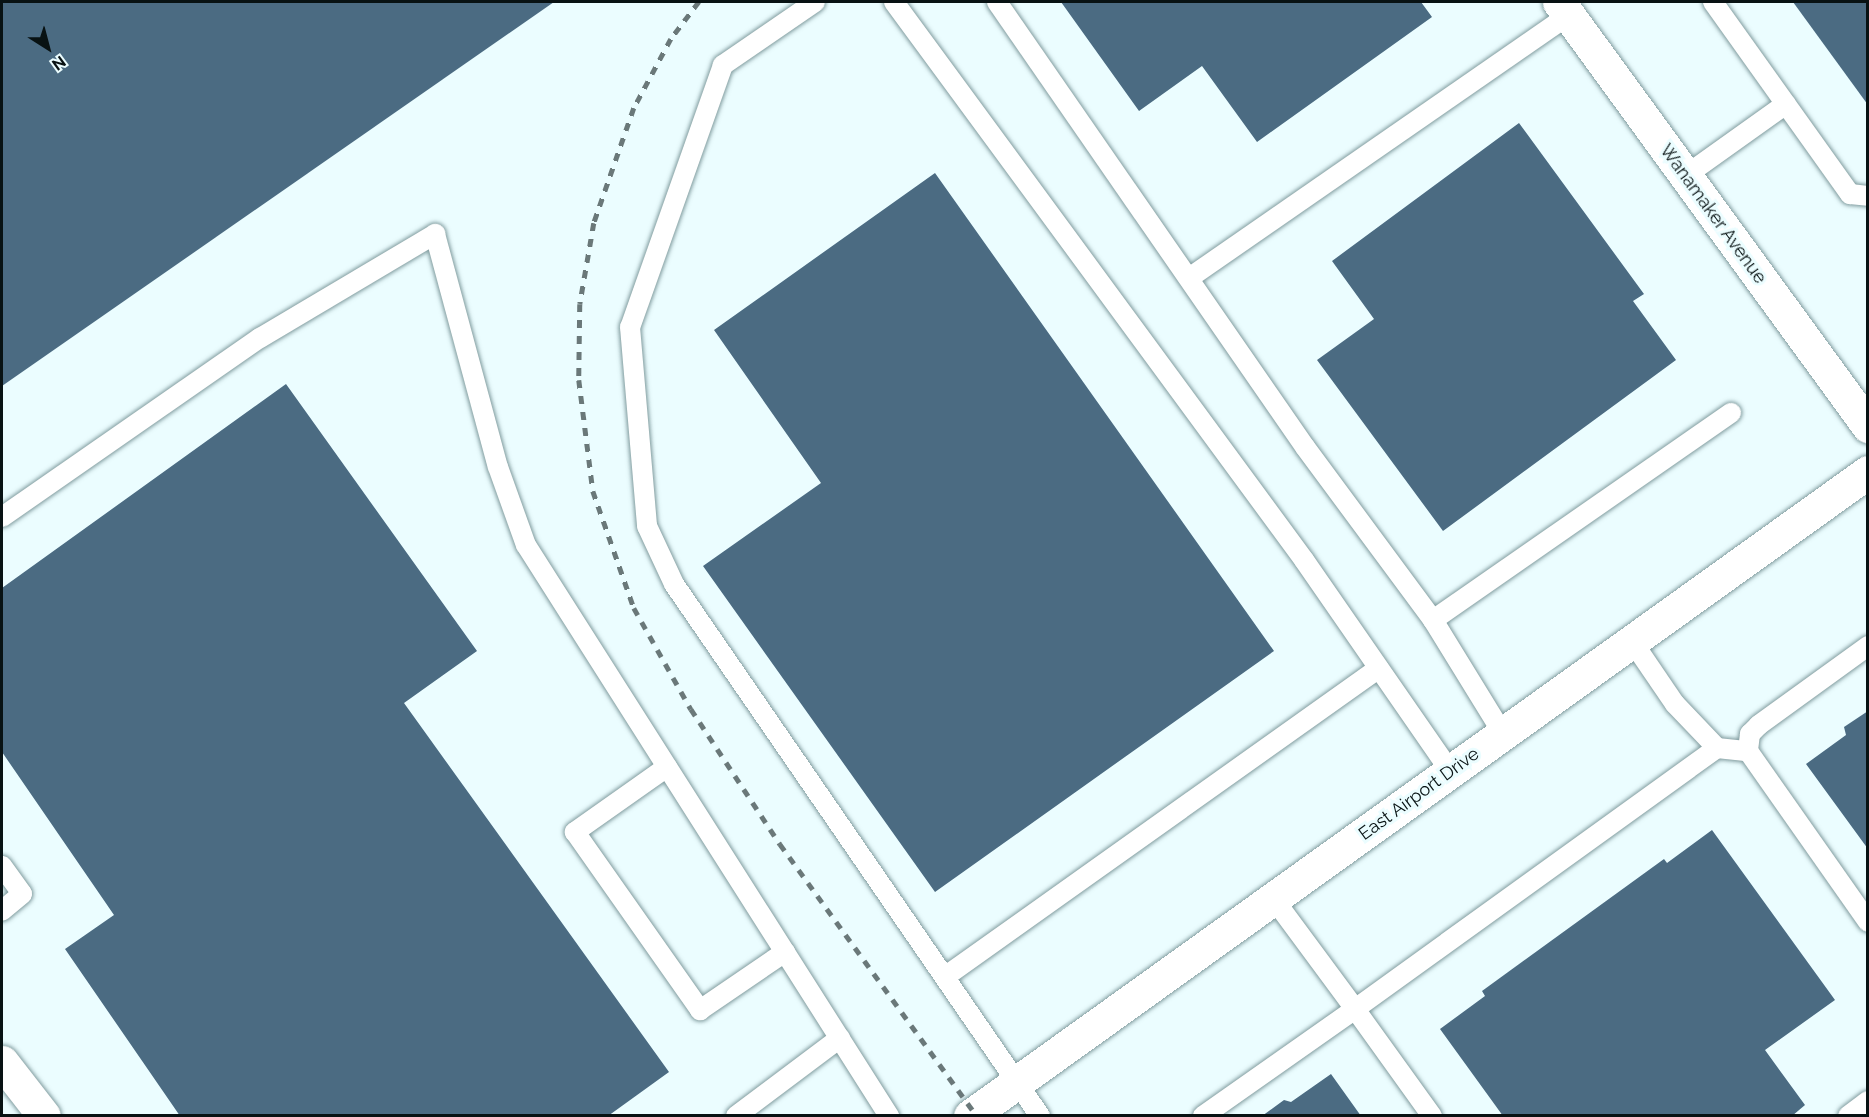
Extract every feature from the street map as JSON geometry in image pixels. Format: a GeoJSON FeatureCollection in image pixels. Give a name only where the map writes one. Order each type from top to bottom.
{"type":"FeatureCollection","features":[{"type":"Feature","properties":{"kind":"main road","name":"Wanamaker Avenue"},"geometry":{"type":"LineString","coordinates":[[1564,8],[1868,426]]}},
{"type":"Feature","properties":{"kind":"main road","name":"East Airport Drive"},"geometry":{"type":"LineString","coordinates":[[970,1116],[1867,474]]}},
{"type":"Feature","properties":{"kind":"main road"},"geometry":{"type":"LineString","coordinates":[[2,1062],[44,1116]]}},
{"type":"Feature","properties":{"kind":"lane"},"geometry":{"type":"LineString","coordinates":[[815,2],[723,65],[630,327],[647,526],[674,584],[946,976],[1040,1116]]}},
{"type":"Feature","properties":{"kind":"lane"},"geometry":{"type":"LineString","coordinates":[[894,2],[1304,560],[1450,771]]}},
{"type":"Feature","properties":{"kind":"lane"},"geometry":{"type":"LineString","coordinates":[[998,2],[1305,447],[1433,620],[1503,734]]}},
{"type":"Feature","properties":{"kind":"lane"},"geometry":{"type":"LineString","coordinates":[[1713,2],[1850,194],[1868,196]]}},
{"type":"Feature","properties":{"kind":"lane"},"geometry":{"type":"LineString","coordinates":[[1189,278],[1564,8]]}},
{"type":"Feature","properties":{"kind":"lane"},"geometry":{"type":"LineString","coordinates":[[1686,176],[1786,104]]}},
{"type":"Feature","properties":{"kind":"lane"},"geometry":{"type":"LineString","coordinates":[[2,517],[260,338],[435,234],[498,467],[526,545],[889,1116]]}},
{"type":"Feature","properties":{"kind":"lane"},"geometry":{"type":"LineString","coordinates":[[1433,620],[1731,413]]}},
{"type":"Feature","properties":{"kind":"lane"},"geometry":{"type":"LineString","coordinates":[[1632,641],[1675,704],[1717,748],[1748,751]]}},
{"type":"Feature","properties":{"kind":"lane"},"geometry":{"type":"LineString","coordinates":[[1868,646],[1759,725],[1750,734],[1748,751],[1868,922]]}},
{"type":"Feature","properties":{"kind":"lane"},"geometry":{"type":"LineString","coordinates":[[946,976],[1379,668]]}},
{"type":"Feature","properties":{"kind":"lane"},"geometry":{"type":"LineString","coordinates":[[1203,1116],[1717,748]]}},
{"type":"Feature","properties":{"kind":"lane"},"geometry":{"type":"LineString","coordinates":[[667,767],[574,832],[700,1010],[785,952]]}},
{"type":"Feature","properties":{"kind":"lane"},"geometry":{"type":"LineString","coordinates":[[2,866],[22,894],[2,911]]}},
{"type":"Feature","properties":{"kind":"lane"},"geometry":{"type":"LineString","coordinates":[[1273,898],[1432,1116]]}},
{"type":"Feature","properties":{"kind":"lane"},"geometry":{"type":"LineString","coordinates":[[735,1116],[840,1038]]}},
{"type":"Feature","properties":{"kind":"lane"},"geometry":{"type":"LineString","coordinates":[[1848,1116],[1868,1101]]}},
{"type":"Feature","properties":{"kind":"building"},"geometry":{"type":"Polygon","coordinates":[[[2,2],[554,2],[2,386],[2,2]]]}},
{"type":"Feature","properties":{"kind":"building"},"geometry":{"type":"Polygon","coordinates":[[[1061,2],[1421,2],[1432,17],[1257,142],[1202,66],[1139,111],[1061,2]]]}},
{"type":"Feature","properties":{"kind":"building"},"geometry":{"type":"Polygon","coordinates":[[[1793,2],[1868,2],[1868,105],[1793,2]]]}},
{"type":"Feature","properties":{"kind":"building"},"geometry":{"type":"Polygon","coordinates":[[[1519,123],[1644,294],[1633,301],[1676,360],[1443,531],[1317,360],[1374,319],[1332,261],[1519,123]]]}},
{"type":"Feature","properties":{"kind":"building"},"geometry":{"type":"Polygon","coordinates":[[[935,173],[1274,651],[935,892],[703,566],[821,483],[714,330],[935,173]]]}},
{"type":"Feature","properties":{"kind":"building"},"geometry":{"type":"Polygon","coordinates":[[[286,384],[477,651],[404,703],[669,1072],[608,1116],[180,1116],[65,949],[114,915],[2,752],[2,588],[286,384]]]}},
{"type":"Feature","properties":{"kind":"building"},"geometry":{"type":"Polygon","coordinates":[[[1868,711],[1868,849],[1806,764],[1846,735],[1844,727],[1868,711]]]}},
{"type":"Feature","properties":{"kind":"building"},"geometry":{"type":"Polygon","coordinates":[[[1712,830],[1835,1000],[1765,1050],[1805,1105],[1792,1116],[1503,1116],[1440,1029],[1485,996],[1482,991],[1664,859],[1667,863],[1712,830]]]}},
{"type":"Feature","properties":{"kind":"building"},"geometry":{"type":"Polygon","coordinates":[[[1331,1074],[1361,1116],[1262,1116],[1284,1100],[1291,1102],[1331,1074]]]}},
{"type":"Feature","properties":{"kind":"railway"},"geometry":{"type":"LineString","coordinates":[[699,2],[671,39],[634,108],[594,223],[580,304],[579,380],[593,491],[634,608],[691,709],[780,844],[977,1116]]}}]}
